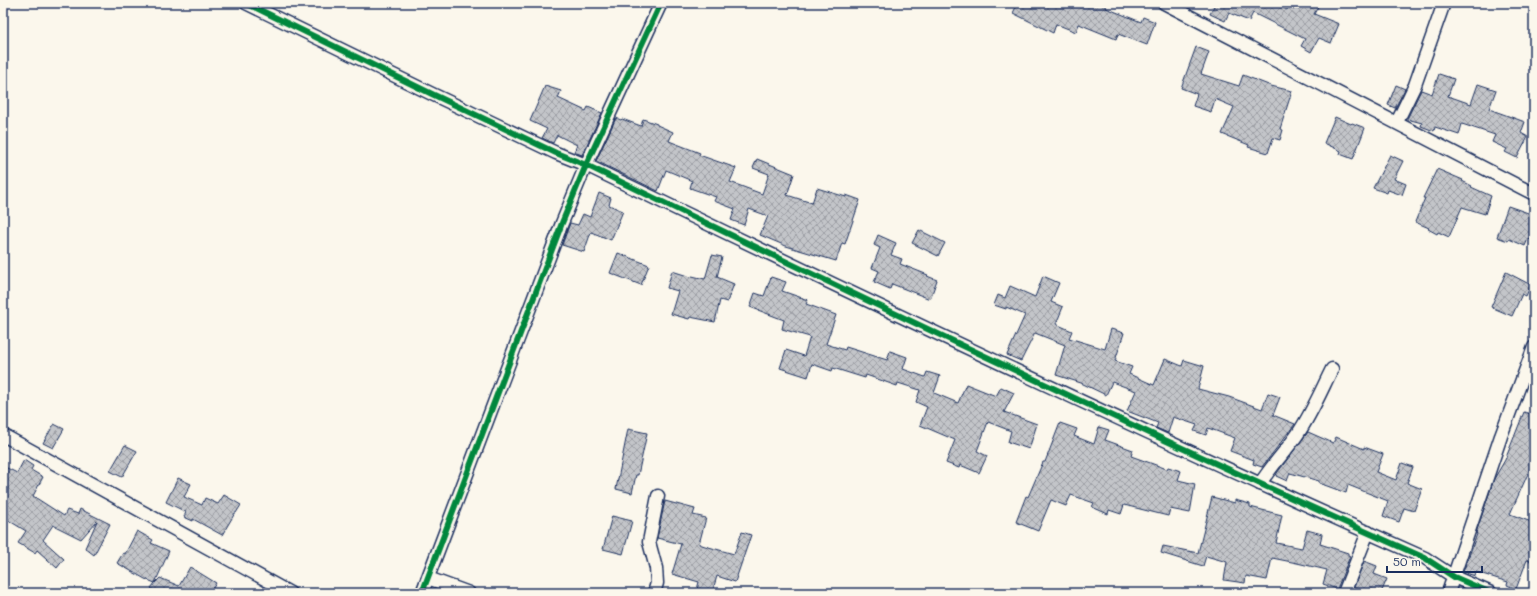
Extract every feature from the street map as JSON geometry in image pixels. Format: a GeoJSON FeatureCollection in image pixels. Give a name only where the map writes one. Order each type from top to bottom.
{"type":"FeatureCollection","features":[{"type":"Feature","properties":{"kind":"street"},"geometry":{"type":"LineString","coordinates":[[246,3],[556,153],[586,165],[969,349],[1260,484],[1425,558],[1454,577],[1491,593]]}},
{"type":"Feature","properties":{"kind":"street"},"geometry":{"type":"LineString","coordinates":[[422,593],[559,231],[586,165],[661,3]]}},
{"type":"Feature","properties":{"kind":"street"},"geometry":{"type":"LineString","coordinates":[[1164,3],[1534,194]]}},
{"type":"Feature","properties":{"kind":"street"},"geometry":{"type":"LineString","coordinates":[[1397,122],[1415,85],[1444,3]]}},
{"type":"Feature","properties":{"kind":"street"},"geometry":{"type":"LineString","coordinates":[[1448,593],[1501,436],[1534,347]]}},
{"type":"Feature","properties":{"kind":"street"},"geometry":{"type":"LineString","coordinates":[[1260,484],[1268,470],[1298,434],[1332,369]]}},
{"type":"Feature","properties":{"kind":"street"},"geometry":{"type":"LineString","coordinates":[[3,435],[290,593]]}},
{"type":"Feature","properties":{"kind":"street"},"geometry":{"type":"LineString","coordinates":[[654,593],[657,583],[656,568],[648,542],[658,496]]}},
{"type":"Feature","properties":{"kind":"street"},"geometry":{"type":"LineString","coordinates":[[1344,593],[1368,532]]}},
{"type":"Feature","properties":{"kind":"street"},"geometry":{"type":"LineString","coordinates":[[428,578],[469,593]]}},
{"type":"Feature","properties":{"kind":"building"},"geometry":{"type":"Polygon","coordinates":[[[1018,3],[1098,3],[1107,7],[1106,8],[1141,22],[1143,17],[1155,22],[1147,45],[1118,34],[1116,39],[1079,24],[1076,32],[1056,24],[1053,33],[1013,13],[1018,3]]]}},
{"type":"Feature","properties":{"kind":"building"},"geometry":{"type":"Polygon","coordinates":[[[1206,3],[1274,3],[1287,10],[1290,3],[1320,3],[1314,14],[1339,24],[1331,43],[1319,38],[1311,52],[1301,46],[1305,39],[1253,13],[1249,21],[1229,13],[1225,21],[1210,14],[1214,6],[1206,3]]]}},
{"type":"Feature","properties":{"kind":"building"},"geometry":{"type":"Polygon","coordinates":[[[1196,47],[1209,52],[1201,74],[1239,86],[1243,75],[1271,86],[1292,91],[1280,129],[1283,130],[1280,140],[1273,138],[1268,153],[1248,147],[1249,145],[1222,134],[1234,107],[1215,99],[1211,112],[1193,106],[1197,94],[1181,88],[1196,47]]]}},
{"type":"Feature","properties":{"kind":"building"},"geometry":{"type":"Polygon","coordinates":[[[1439,74],[1454,79],[1448,96],[1471,104],[1478,84],[1496,90],[1489,109],[1525,122],[1521,133],[1528,137],[1517,158],[1505,152],[1507,149],[1492,142],[1495,135],[1462,124],[1459,135],[1435,127],[1434,131],[1421,126],[1422,123],[1407,119],[1421,90],[1432,94],[1439,74]]]}},
{"type":"Feature","properties":{"kind":"building"},"geometry":{"type":"Polygon","coordinates":[[[1396,85],[1405,89],[1395,108],[1388,105],[1396,85]]]}},
{"type":"Feature","properties":{"kind":"building"},"geometry":{"type":"Polygon","coordinates":[[[545,86],[561,91],[558,98],[586,111],[588,107],[602,113],[582,155],[574,152],[577,145],[557,135],[553,143],[542,138],[547,129],[530,121],[545,86]]]}},
{"type":"Feature","properties":{"kind":"building"},"geometry":{"type":"Polygon","coordinates":[[[1335,117],[1365,128],[1353,159],[1340,154],[1341,151],[1324,143],[1335,117]]]}},
{"type":"Feature","properties":{"kind":"building"},"geometry":{"type":"Polygon","coordinates":[[[616,118],[641,126],[643,119],[673,132],[669,141],[700,153],[699,155],[736,168],[730,182],[762,194],[769,174],[753,168],[757,159],[794,174],[787,195],[812,203],[817,188],[860,200],[845,244],[842,243],[836,261],[786,246],[760,235],[768,216],[749,209],[744,225],[731,220],[735,209],[714,201],[716,197],[690,188],[692,181],[666,170],[658,191],[596,161],[616,118]]]}},
{"type":"Feature","properties":{"kind":"building"},"geometry":{"type":"Polygon","coordinates":[[[1390,155],[1403,161],[1394,179],[1406,184],[1402,195],[1388,190],[1387,193],[1373,188],[1390,155]]]}},
{"type":"Feature","properties":{"kind":"building"},"geometry":{"type":"Polygon","coordinates":[[[1437,169],[1463,180],[1462,181],[1472,186],[1471,187],[1491,196],[1485,214],[1462,207],[1449,237],[1438,232],[1437,234],[1428,229],[1429,228],[1415,222],[1425,198],[1423,198],[1437,169]]]}},
{"type":"Feature","properties":{"kind":"building"},"geometry":{"type":"Polygon","coordinates":[[[599,193],[611,198],[609,205],[623,211],[611,240],[591,232],[584,252],[562,245],[570,223],[578,225],[583,214],[590,217],[599,193]]]}},
{"type":"Feature","properties":{"kind":"building"},"geometry":{"type":"Polygon","coordinates":[[[1508,206],[1534,215],[1534,241],[1528,239],[1525,246],[1509,239],[1508,241],[1497,237],[1508,206]]]}},
{"type":"Feature","properties":{"kind":"building"},"geometry":{"type":"Polygon","coordinates":[[[919,230],[945,243],[938,256],[912,243],[919,230]]]}},
{"type":"Feature","properties":{"kind":"building"},"geometry":{"type":"Polygon","coordinates":[[[878,235],[896,243],[891,255],[902,259],[900,264],[937,280],[930,299],[892,284],[890,289],[874,282],[879,271],[872,268],[880,248],[874,245],[878,235]]]}},
{"type":"Feature","properties":{"kind":"building"},"geometry":{"type":"Polygon","coordinates":[[[618,253],[649,265],[641,285],[610,273],[618,253]]]}},
{"type":"Feature","properties":{"kind":"building"},"geometry":{"type":"Polygon","coordinates":[[[712,255],[722,257],[717,277],[734,284],[727,302],[720,300],[715,322],[690,317],[689,319],[671,314],[678,291],[667,288],[672,271],[691,277],[705,279],[712,255]]]}},
{"type":"Feature","properties":{"kind":"building"},"geometry":{"type":"Polygon","coordinates":[[[1506,272],[1531,285],[1526,296],[1522,294],[1512,316],[1491,307],[1506,272]]]}},
{"type":"Feature","properties":{"kind":"building"},"geometry":{"type":"Polygon","coordinates":[[[1043,276],[1059,283],[1051,302],[1063,307],[1056,324],[1072,331],[1069,338],[1105,349],[1111,329],[1124,333],[1115,361],[1132,367],[1129,374],[1154,385],[1165,359],[1182,366],[1184,360],[1204,366],[1198,389],[1229,397],[1262,409],[1268,393],[1280,397],[1273,415],[1295,424],[1262,467],[1253,464],[1254,460],[1230,451],[1235,438],[1208,428],[1206,435],[1194,431],[1197,425],[1173,417],[1168,433],[1156,428],[1158,423],[1127,411],[1136,391],[1112,382],[1106,395],[1081,383],[1056,375],[1065,345],[1035,333],[1021,361],[1007,355],[1025,315],[1006,307],[1006,309],[994,305],[998,295],[1005,298],[1010,286],[1035,297],[1043,276]]]}},
{"type":"Feature","properties":{"kind":"building"},"geometry":{"type":"Polygon","coordinates":[[[771,277],[786,282],[782,291],[808,300],[806,304],[836,315],[826,344],[845,350],[846,347],[887,360],[890,351],[907,357],[903,369],[925,377],[927,372],[940,376],[934,393],[958,403],[966,384],[996,396],[1001,387],[1014,393],[1004,412],[1037,424],[1029,449],[1008,442],[1011,431],[988,422],[977,451],[987,456],[979,473],[960,465],[959,468],[946,463],[955,440],[920,425],[927,407],[916,402],[920,390],[898,383],[897,386],[866,375],[865,378],[833,368],[832,371],[812,364],[808,377],[780,368],[786,350],[804,356],[810,337],[782,329],[784,320],[750,307],[755,293],[764,296],[771,277]]]}},
{"type":"Feature","properties":{"kind":"building"},"geometry":{"type":"Polygon","coordinates":[[[1524,412],[1534,415],[1534,460],[1510,514],[1534,523],[1534,562],[1527,560],[1516,589],[1507,585],[1508,582],[1476,572],[1475,576],[1463,572],[1477,534],[1476,533],[1494,479],[1505,460],[1524,412]]]}},
{"type":"Feature","properties":{"kind":"building"},"geometry":{"type":"Polygon","coordinates":[[[1060,423],[1077,429],[1074,436],[1094,444],[1099,427],[1109,430],[1105,440],[1133,450],[1131,456],[1167,469],[1168,467],[1181,471],[1178,480],[1195,484],[1190,513],[1170,509],[1168,516],[1124,505],[1121,514],[1109,510],[1108,514],[1092,507],[1094,503],[1071,495],[1066,506],[1051,500],[1038,531],[1016,522],[1026,496],[1028,497],[1043,462],[1045,462],[1060,423]]]}},
{"type":"Feature","properties":{"kind":"building"},"geometry":{"type":"Polygon","coordinates":[[[54,424],[64,429],[53,448],[43,443],[54,424]]]}},
{"type":"Feature","properties":{"kind":"building"},"geometry":{"type":"Polygon","coordinates":[[[628,429],[647,433],[638,475],[636,475],[632,493],[616,489],[628,429]]]}},
{"type":"Feature","properties":{"kind":"building"},"geometry":{"type":"Polygon","coordinates":[[[1308,432],[1333,443],[1336,437],[1364,449],[1364,447],[1383,454],[1376,472],[1396,480],[1402,463],[1413,467],[1407,483],[1422,489],[1414,511],[1404,508],[1399,522],[1383,516],[1388,501],[1348,485],[1346,493],[1319,483],[1319,481],[1290,473],[1287,481],[1276,476],[1308,432]]]}},
{"type":"Feature","properties":{"kind":"building"},"geometry":{"type":"Polygon","coordinates":[[[125,445],[137,451],[122,477],[110,471],[125,445]]]}},
{"type":"Feature","properties":{"kind":"building"},"geometry":{"type":"Polygon","coordinates":[[[24,460],[33,466],[31,470],[43,477],[33,496],[64,516],[67,510],[78,514],[80,509],[110,524],[94,555],[85,548],[97,521],[81,539],[53,525],[43,540],[64,559],[57,568],[37,550],[35,553],[18,543],[26,531],[3,517],[3,466],[17,473],[24,460]]]}},
{"type":"Feature","properties":{"kind":"building"},"geometry":{"type":"Polygon","coordinates":[[[178,478],[191,484],[184,497],[202,505],[205,498],[218,504],[224,495],[241,505],[222,535],[193,519],[193,521],[184,517],[186,512],[166,502],[178,478]]]}},
{"type":"Feature","properties":{"kind":"building"},"geometry":{"type":"Polygon","coordinates":[[[1212,497],[1235,503],[1235,500],[1250,504],[1250,507],[1282,515],[1276,543],[1302,548],[1307,530],[1322,534],[1320,544],[1348,553],[1350,556],[1337,589],[1323,584],[1327,570],[1297,563],[1272,558],[1267,580],[1246,576],[1245,583],[1224,580],[1227,562],[1206,556],[1203,566],[1161,553],[1163,546],[1198,553],[1212,497]]]}},
{"type":"Feature","properties":{"kind":"building"},"geometry":{"type":"Polygon","coordinates":[[[665,501],[695,509],[693,515],[706,518],[699,544],[734,554],[742,532],[751,535],[735,582],[717,576],[712,593],[696,593],[699,582],[672,574],[681,544],[657,538],[665,501]]]}},
{"type":"Feature","properties":{"kind":"building"},"geometry":{"type":"Polygon","coordinates":[[[612,516],[632,521],[623,554],[603,549],[612,516]]]}},
{"type":"Feature","properties":{"kind":"building"},"geometry":{"type":"Polygon","coordinates":[[[137,531],[153,540],[151,543],[169,551],[155,583],[117,563],[123,553],[125,554],[137,531]]]}},
{"type":"Feature","properties":{"kind":"building"},"geometry":{"type":"Polygon","coordinates":[[[1364,561],[1377,566],[1374,574],[1387,579],[1381,593],[1360,593],[1353,590],[1364,561]]]}},
{"type":"Feature","properties":{"kind":"building"},"geometry":{"type":"Polygon","coordinates":[[[190,567],[216,583],[210,593],[157,593],[151,588],[160,578],[179,586],[190,567]]]}},
{"type":"Feature","properties":{"kind":"cycle path"},"geometry":{"type":"LineString","coordinates":[[246,3],[432,94],[556,153],[586,165],[1004,365],[1214,463],[1425,558],[1454,577],[1491,593]]}},
{"type":"Feature","properties":{"kind":"cycle path"},"geometry":{"type":"LineString","coordinates":[[422,593],[562,223],[586,165],[661,3]]}}]}
